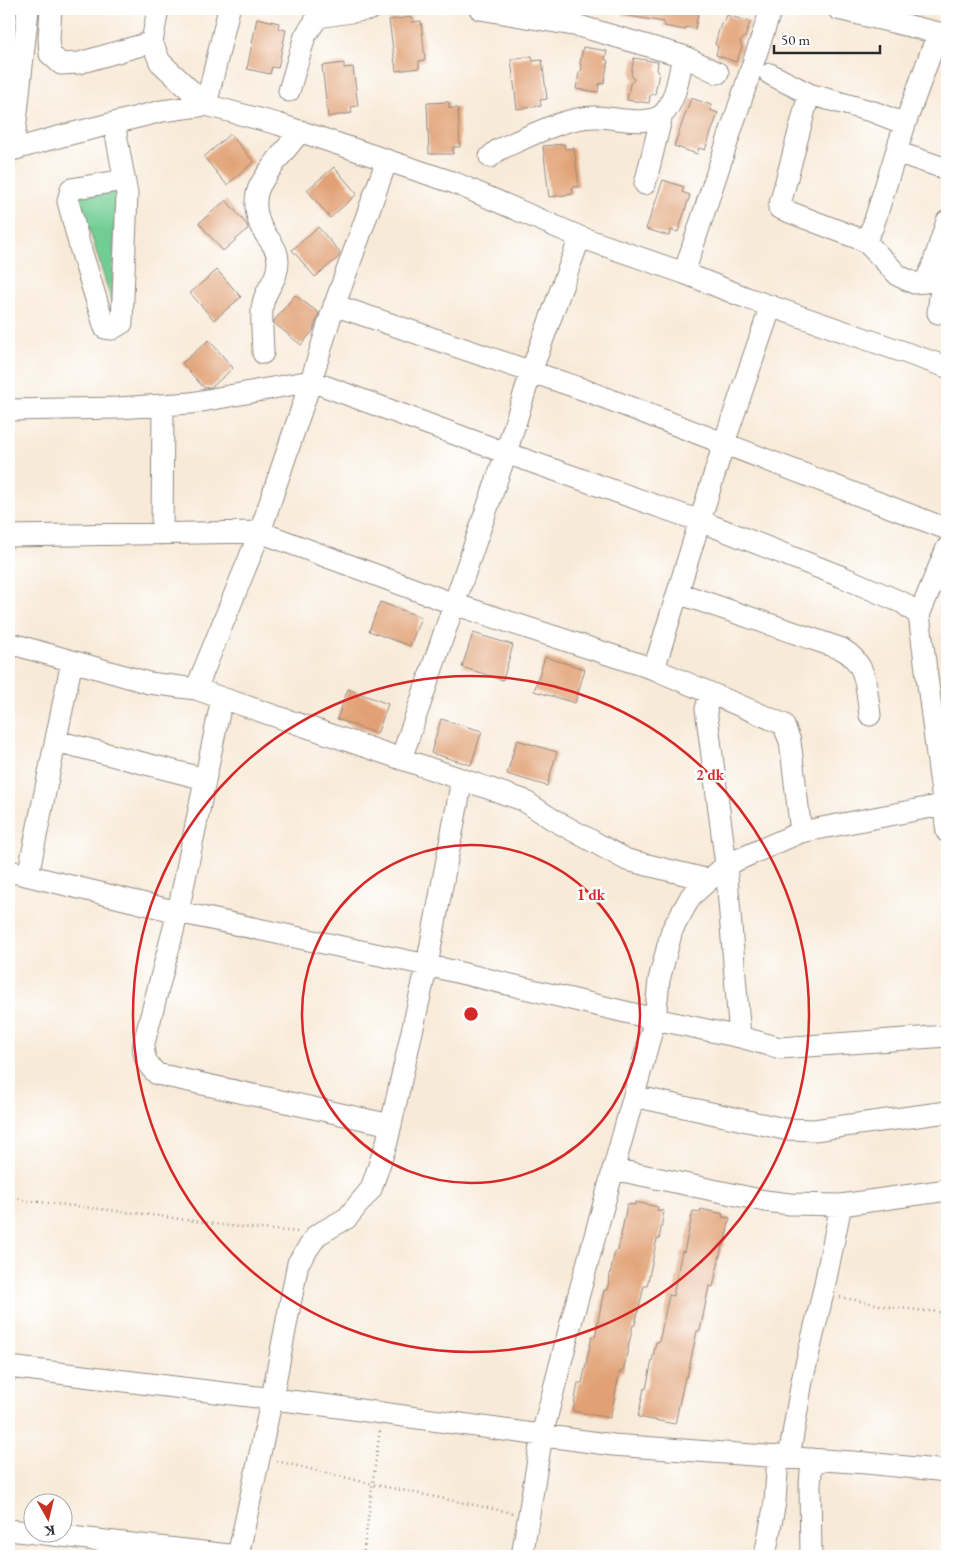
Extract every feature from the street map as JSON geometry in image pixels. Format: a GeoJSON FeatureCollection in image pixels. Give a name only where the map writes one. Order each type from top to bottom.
{"type":"FeatureCollection","features":[{"type":"Feature","properties":{"kind":"street"},"geometry":{"type":"LineString","coordinates":[[28,9],[11,150],[162,111],[206,105],[301,131],[455,183],[580,237],[947,367]]}},
{"type":"Feature","properties":{"kind":"street"},"geometry":{"type":"LineString","coordinates":[[52,9],[48,38],[50,54],[61,64],[79,63],[152,42]]}},
{"type":"Feature","properties":{"kind":"street"},"geometry":{"type":"LineString","coordinates":[[158,9],[152,42],[160,62],[206,105]]}},
{"type":"Feature","properties":{"kind":"street"},"geometry":{"type":"LineString","coordinates":[[206,105],[229,9]]}},
{"type":"Feature","properties":{"kind":"street"},"geometry":{"type":"LineString","coordinates":[[289,91],[304,36],[318,17],[371,9]]}},
{"type":"Feature","properties":{"kind":"street"},"geometry":{"type":"LineString","coordinates":[[480,9],[520,12],[579,26],[683,56],[718,73]]}},
{"type":"Feature","properties":{"kind":"street"},"geometry":{"type":"LineString","coordinates":[[684,273],[772,9]]}},
{"type":"Feature","properties":{"kind":"street"},"geometry":{"type":"LineString","coordinates":[[838,9],[867,13],[943,34],[905,124],[873,226],[865,241]]}},
{"type":"Feature","properties":{"kind":"street"},"geometry":{"type":"LineString","coordinates":[[490,156],[498,150],[565,122],[594,117],[650,121],[662,115],[670,105],[683,56]]}},
{"type":"Feature","properties":{"kind":"street"},"geometry":{"type":"LineString","coordinates":[[770,74],[808,94],[874,112],[905,124]]}},
{"type":"Feature","properties":{"kind":"street"},"geometry":{"type":"LineString","coordinates":[[808,94],[779,208],[865,241],[899,276],[914,283],[925,282],[932,268],[947,221]]}},
{"type":"Feature","properties":{"kind":"street"},"geometry":{"type":"LineString","coordinates":[[645,184],[662,115]]}},
{"type":"Feature","properties":{"kind":"street"},"geometry":{"type":"LineString","coordinates":[[114,123],[127,194],[122,323],[112,329],[105,328],[68,201],[71,189],[124,180]]}},
{"type":"Feature","properties":{"kind":"street"},"geometry":{"type":"LineString","coordinates":[[263,353],[262,306],[265,295],[277,273],[278,258],[275,248],[261,226],[256,200],[265,178],[301,131]]}},
{"type":"Feature","properties":{"kind":"street"},"geometry":{"type":"LineString","coordinates":[[896,152],[947,169]]}},
{"type":"Feature","properties":{"kind":"street"},"geometry":{"type":"LineString","coordinates":[[196,689],[260,532],[334,305],[387,160]]}},
{"type":"Feature","properties":{"kind":"street"},"geometry":{"type":"LineString","coordinates":[[401,759],[506,453],[531,372],[580,237]]}},
{"type":"Feature","properties":{"kind":"street"},"geometry":{"type":"LineString","coordinates":[[938,314],[941,289],[947,273]]}},
{"type":"Feature","properties":{"kind":"street"},"geometry":{"type":"LineString","coordinates":[[334,305],[582,389],[947,529]]}},
{"type":"Feature","properties":{"kind":"street"},"geometry":{"type":"LineString","coordinates":[[654,669],[724,443],[771,306]]}},
{"type":"Feature","properties":{"kind":"street"},"geometry":{"type":"LineString","coordinates":[[9,410],[118,408],[191,403],[311,380],[506,453],[700,521],[862,585],[903,603],[918,615]]}},
{"type":"Feature","properties":{"kind":"street"},"geometry":{"type":"LineString","coordinates":[[162,534],[163,405]]}},
{"type":"Feature","properties":{"kind":"street"},"geometry":{"type":"LineString","coordinates":[[9,536],[260,532],[454,604],[654,669],[783,724],[790,741],[801,832]]}},
{"type":"Feature","properties":{"kind":"street"},"geometry":{"type":"LineString","coordinates":[[947,548],[918,615],[946,804],[947,832]]}},
{"type":"Feature","properties":{"kind":"street"},"geometry":{"type":"LineString","coordinates":[[678,593],[842,649],[850,654],[857,660],[863,670],[870,715]]}},
{"type":"Feature","properties":{"kind":"street"},"geometry":{"type":"LineString","coordinates":[[9,643],[149,683],[196,689],[522,800],[552,819],[627,860],[710,880]]}},
{"type":"Feature","properties":{"kind":"street"},"geometry":{"type":"LineString","coordinates":[[72,661],[56,740],[18,873],[178,912],[427,965],[655,1019],[740,1037],[780,1048],[947,1036]]}},
{"type":"Feature","properties":{"kind":"street"},"geometry":{"type":"LineString","coordinates":[[710,693],[706,709],[726,865],[740,1037]]}},
{"type":"Feature","properties":{"kind":"street"},"geometry":{"type":"LineString","coordinates":[[222,698],[178,912],[144,1043],[144,1056],[151,1069],[157,1074],[391,1125]]}},
{"type":"Feature","properties":{"kind":"street"},"geometry":{"type":"LineString","coordinates":[[56,740],[205,779]]}},
{"type":"Feature","properties":{"kind":"street"},"geometry":{"type":"LineString","coordinates":[[9,1530],[238,1556],[272,1398],[298,1263],[317,1235],[348,1218],[371,1189],[387,1142],[427,965],[462,780]]}},
{"type":"Feature","properties":{"kind":"street"},"geometry":{"type":"LineString","coordinates":[[522,1556],[542,1436],[572,1319],[655,1019],[659,980],[672,930],[691,896],[726,865],[801,832],[946,804]]}},
{"type":"Feature","properties":{"kind":"street"},"geometry":{"type":"LineString","coordinates":[[634,1096],[770,1126],[800,1130],[814,1130],[947,1112]]}},
{"type":"Feature","properties":{"kind":"street"},"geometry":{"type":"LineString","coordinates":[[613,1169],[765,1201],[790,1204],[840,1205],[947,1190]]}},
{"type":"Feature","properties":{"kind":"street"},"geometry":{"type":"LineString","coordinates":[[765,1556],[784,1457],[823,1293],[840,1205]]}},
{"type":"Feature","properties":{"kind":"street"},"geometry":{"type":"LineString","coordinates":[[9,1367],[272,1398],[614,1445],[947,1471]]}},
{"type":"Feature","properties":{"kind":"street"},"geometry":{"type":"LineString","coordinates":[[811,1556],[810,1485],[812,1459]]}},
{"type":"Feature","properties":{"kind":"path"},"geometry":{"type":"LineString","coordinates":[[9,1195],[22,1200],[317,1235]]}},
{"type":"Feature","properties":{"kind":"path"},"geometry":{"type":"LineString","coordinates":[[823,1293],[890,1306],[947,1313]]}},
{"type":"Feature","properties":{"kind":"path"},"geometry":{"type":"LineString","coordinates":[[363,1556],[382,1413]]}},
{"type":"Feature","properties":{"kind":"path"},"geometry":{"type":"LineString","coordinates":[[260,1456],[372,1484],[529,1516]]}},
{"type":"Feature","properties":{"kind":"green space"},"geometry":{"type":"Polygon","coordinates":[[[115,192],[113,306],[80,195],[115,192]]]}},
{"type":"Feature","properties":{"kind":"building"},"geometry":{"type":"Polygon","coordinates":[[[623,9],[699,9],[695,29],[686,27],[685,30],[664,26],[664,22],[622,15],[623,9]]]}},
{"type":"Feature","properties":{"kind":"building"},"geometry":{"type":"Polygon","coordinates":[[[727,15],[750,22],[745,37],[740,41],[742,47],[736,62],[716,55],[718,47],[715,44],[721,23],[724,22],[727,15]]]}},
{"type":"Feature","properties":{"kind":"building"},"geometry":{"type":"Polygon","coordinates":[[[411,17],[412,22],[421,21],[425,60],[419,61],[419,68],[396,71],[389,20],[411,17]]]}},
{"type":"Feature","properties":{"kind":"building"},"geometry":{"type":"Polygon","coordinates":[[[257,18],[279,23],[278,28],[286,30],[278,68],[272,67],[270,74],[247,69],[257,18]]]}},
{"type":"Feature","properties":{"kind":"building"},"geometry":{"type":"Polygon","coordinates":[[[583,47],[607,51],[605,59],[608,61],[604,83],[599,84],[598,92],[576,89],[579,73],[582,69],[580,63],[583,47]]]}},
{"type":"Feature","properties":{"kind":"building"},"geometry":{"type":"Polygon","coordinates":[[[532,56],[533,61],[542,60],[547,99],[540,100],[541,106],[517,109],[511,59],[532,56]]]}},
{"type":"Feature","properties":{"kind":"building"},"geometry":{"type":"Polygon","coordinates":[[[634,58],[658,62],[657,70],[659,72],[655,94],[650,95],[649,103],[627,100],[630,84],[634,80],[631,74],[634,58]]]}},
{"type":"Feature","properties":{"kind":"building"},"geometry":{"type":"Polygon","coordinates":[[[344,63],[344,68],[353,67],[358,106],[351,107],[352,113],[328,117],[322,66],[344,63]]]}},
{"type":"Feature","properties":{"kind":"building"},"geometry":{"type":"Polygon","coordinates":[[[691,98],[711,105],[710,110],[718,113],[705,150],[699,148],[697,154],[674,146],[691,98]]]}},
{"type":"Feature","properties":{"kind":"building"},"geometry":{"type":"Polygon","coordinates":[[[449,102],[449,108],[458,108],[460,147],[453,147],[453,154],[429,154],[427,103],[449,102]]]}},
{"type":"Feature","properties":{"kind":"building"},"geometry":{"type":"Polygon","coordinates":[[[230,134],[254,162],[227,185],[204,157],[230,134]]]}},
{"type":"Feature","properties":{"kind":"building"},"geometry":{"type":"Polygon","coordinates":[[[564,144],[565,149],[574,148],[579,187],[572,187],[573,194],[549,197],[543,146],[564,144]]]}},
{"type":"Feature","properties":{"kind":"building"},"geometry":{"type":"Polygon","coordinates":[[[334,167],[357,194],[330,218],[307,190],[334,167]]]}},
{"type":"Feature","properties":{"kind":"building"},"geometry":{"type":"Polygon","coordinates":[[[663,180],[684,187],[682,192],[690,195],[678,232],[671,230],[669,236],[646,229],[663,180]]]}},
{"type":"Feature","properties":{"kind":"building"},"geometry":{"type":"Polygon","coordinates":[[[226,200],[247,225],[248,229],[223,251],[199,223],[226,200]]]}},
{"type":"Feature","properties":{"kind":"building"},"geometry":{"type":"Polygon","coordinates":[[[318,227],[340,252],[338,258],[315,277],[292,250],[318,227]]]}},
{"type":"Feature","properties":{"kind":"building"},"geometry":{"type":"Polygon","coordinates":[[[217,270],[241,297],[214,320],[190,293],[217,270]]]}},
{"type":"Feature","properties":{"kind":"building"},"geometry":{"type":"Polygon","coordinates":[[[295,295],[319,313],[313,331],[301,345],[274,323],[295,295]]]}},
{"type":"Feature","properties":{"kind":"building"},"geometry":{"type":"Polygon","coordinates":[[[209,340],[233,368],[212,387],[204,388],[182,363],[209,340]]]}},
{"type":"Feature","properties":{"kind":"building"},"geometry":{"type":"Polygon","coordinates":[[[380,602],[421,617],[410,646],[369,631],[380,602]]]}},
{"type":"Feature","properties":{"kind":"building"},"geometry":{"type":"Polygon","coordinates":[[[473,633],[513,645],[503,680],[462,667],[473,633]]]}},
{"type":"Feature","properties":{"kind":"building"},"geometry":{"type":"Polygon","coordinates":[[[545,657],[585,669],[575,703],[534,691],[545,657]]]}},
{"type":"Feature","properties":{"kind":"building"},"geometry":{"type":"Polygon","coordinates":[[[348,689],[388,704],[377,734],[337,719],[348,689]]]}},
{"type":"Feature","properties":{"kind":"building"},"geometry":{"type":"Polygon","coordinates":[[[441,719],[482,731],[471,765],[431,753],[441,719]]]}},
{"type":"Feature","properties":{"kind":"building"},"geometry":{"type":"Polygon","coordinates":[[[517,740],[557,752],[547,786],[507,774],[517,740]]]}},
{"type":"Feature","properties":{"kind":"building"},"geometry":{"type":"Polygon","coordinates":[[[635,1202],[658,1207],[657,1210],[664,1211],[659,1240],[657,1239],[647,1286],[644,1286],[635,1325],[633,1325],[623,1372],[620,1371],[610,1418],[573,1411],[578,1383],[582,1383],[592,1336],[595,1337],[604,1290],[607,1290],[615,1250],[618,1251],[627,1204],[635,1205],[635,1202]]]}},
{"type":"Feature","properties":{"kind":"building"},"geometry":{"type":"Polygon","coordinates":[[[701,1209],[723,1214],[722,1217],[730,1218],[713,1287],[709,1286],[700,1331],[697,1331],[675,1424],[638,1417],[656,1342],[659,1342],[669,1295],[673,1296],[682,1251],[684,1252],[693,1211],[700,1212],[701,1209]]]}}]}
